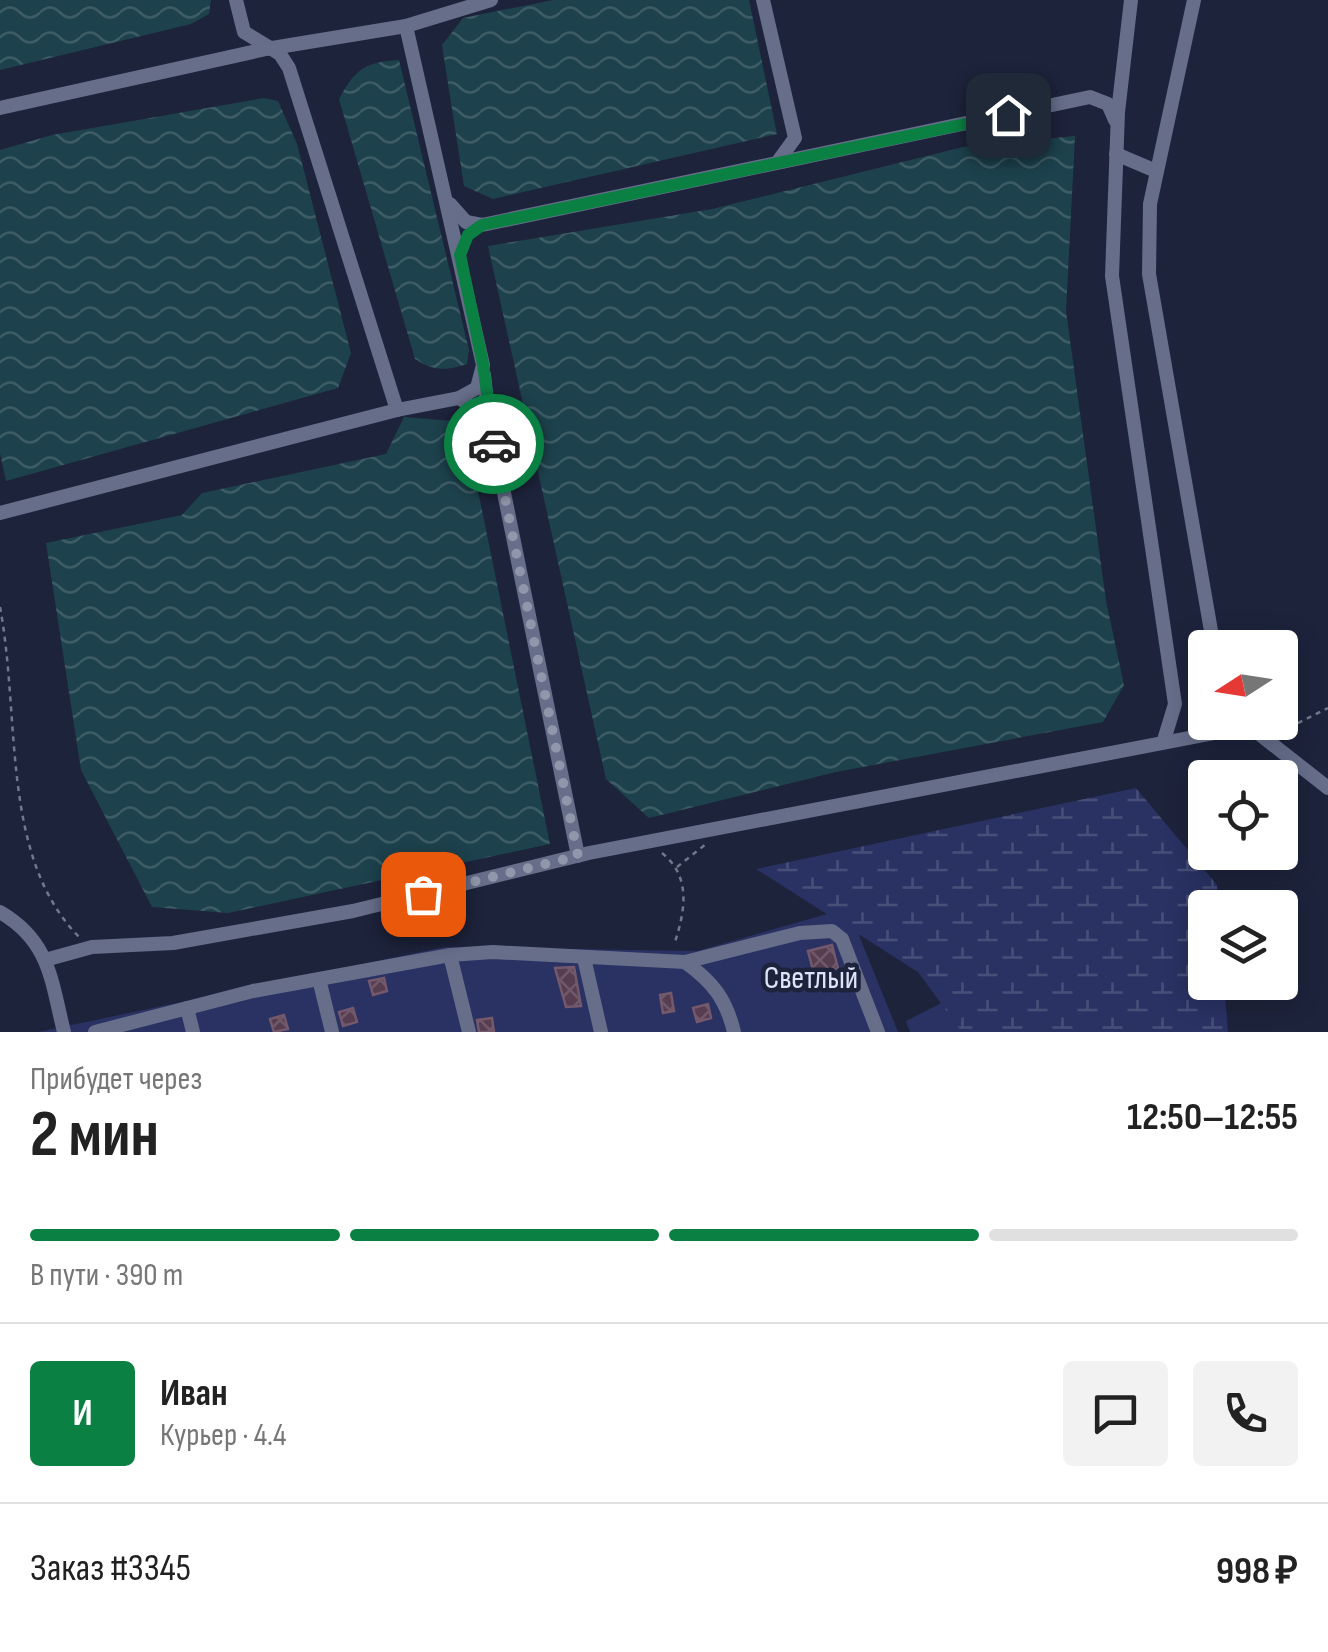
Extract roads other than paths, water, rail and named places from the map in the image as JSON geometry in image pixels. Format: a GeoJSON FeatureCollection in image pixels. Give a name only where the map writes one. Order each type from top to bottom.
{"type":"FeatureCollection","features":[{"type":"Feature","properties":{"kind":"street"},"geometry":{"type":"LineString","coordinates":[[236,0],[244,32],[266,49],[280,54],[289,68],[397,410]]}},
{"type":"Feature","properties":{"kind":"street"},"geometry":{"type":"LineString","coordinates":[[0,108],[266,49],[406,26],[491,0]]}},
{"type":"Feature","properties":{"kind":"street"},"geometry":{"type":"LineString","coordinates":[[763,0],[795,138],[778,161]]}},
{"type":"Feature","properties":{"kind":"street"},"geometry":{"type":"LineString","coordinates":[[1131,0],[1116,154],[1112,276],[1175,704],[1164,740]]}},
{"type":"Feature","properties":{"kind":"street"},"geometry":{"type":"LineString","coordinates":[[1194,0],[1150,204],[1149,274],[1211,630]]}},
{"type":"Feature","properties":{"kind":"street"},"geometry":{"type":"LineString","coordinates":[[406,26],[483,364],[490,429],[578,856]]}},
{"type":"Feature","properties":{"kind":"street"},"geometry":{"type":"LineString","coordinates":[[448,201],[466,222],[482,225],[1090,97],[1108,104],[1118,125]]}},
{"type":"Feature","properties":{"kind":"street"},"geometry":{"type":"LineString","coordinates":[[795,138],[822,152]]}},
{"type":"Feature","properties":{"kind":"street"},"geometry":{"type":"LineString","coordinates":[[1116,154],[1156,170]]}},
{"type":"Feature","properties":{"kind":"street"},"geometry":{"type":"LineString","coordinates":[[460,255],[468,235],[482,225]]}},
{"type":"Feature","properties":{"kind":"street"},"geometry":{"type":"LineString","coordinates":[[0,514],[397,410],[459,398],[477,388],[483,364]]}},
{"type":"Feature","properties":{"kind":"street"},"geometry":{"type":"LineString","coordinates":[[459,398],[474,408],[490,429]]}},
{"type":"Feature","properties":{"kind":"street"},"geometry":{"type":"LineString","coordinates":[[46,960],[92,947],[172,943],[353,911],[648,841],[1188,736]]}},
{"type":"Feature","properties":{"kind":"street"},"geometry":{"type":"LineString","coordinates":[[1266,740],[1328,788]]}},
{"type":"Feature","properties":{"kind":"street"},"geometry":{"type":"LineString","coordinates":[[0,912],[20,924],[42,949],[64,1032]]}},
{"type":"Feature","properties":{"kind":"street"},"geometry":{"type":"LineString","coordinates":[[95,1032],[319,979],[450,955],[494,952],[685,962],[800,933],[832,930],[842,939],[878,1032]]}},
{"type":"Feature","properties":{"kind":"street"},"geometry":{"type":"LineString","coordinates":[[450,955],[468,1032]]}},
{"type":"Feature","properties":{"kind":"street"},"geometry":{"type":"LineString","coordinates":[[584,958],[601,1032]]}},
{"type":"Feature","properties":{"kind":"street"},"geometry":{"type":"LineString","coordinates":[[685,962],[709,980],[726,1002],[734,1032]]}},
{"type":"Feature","properties":{"kind":"street"},"geometry":{"type":"LineString","coordinates":[[319,979],[332,1032]]}},
{"type":"Feature","properties":{"kind":"street"},"geometry":{"type":"LineString","coordinates":[[187,1008],[193,1032]]}},
{"type":"Feature","properties":{"kind":"water"},"geometry":{"type":"Polygon","coordinates":[[[0,0],[211,0],[209,14],[191,24],[0,70],[0,0]]]}},
{"type":"Feature","properties":{"kind":"water"},"geometry":{"type":"Polygon","coordinates":[[[553,0],[749,0],[777,134],[493,199],[464,186],[442,45],[463,18],[553,0]]]}},
{"type":"Feature","properties":{"kind":"water"},"geometry":{"type":"Polygon","coordinates":[[[399,60],[469,350],[467,364],[452,368],[434,368],[415,359],[339,99],[362,69],[399,60]]]}},
{"type":"Feature","properties":{"kind":"water"},"geometry":{"type":"Polygon","coordinates":[[[264,98],[278,101],[297,144],[351,353],[338,388],[6,481],[0,453],[0,150],[52,135],[264,98]]]}},
{"type":"Feature","properties":{"kind":"water"},"geometry":{"type":"Polygon","coordinates":[[[1075,136],[1066,311],[1106,601],[1124,685],[1103,722],[836,772],[649,818],[606,779],[488,246],[712,209],[963,147],[1075,136]]]}},
{"type":"Feature","properties":{"kind":"water"},"geometry":{"type":"Polygon","coordinates":[[[404,417],[464,422],[550,844],[228,913],[152,907],[81,770],[46,543],[182,515],[202,493],[386,454],[404,417]]]}},
{"type":"Feature","properties":{"kind":"park label","name":"Светлый"},"geometry":{"type":"Point","coordinates":[811,977]}}]}
